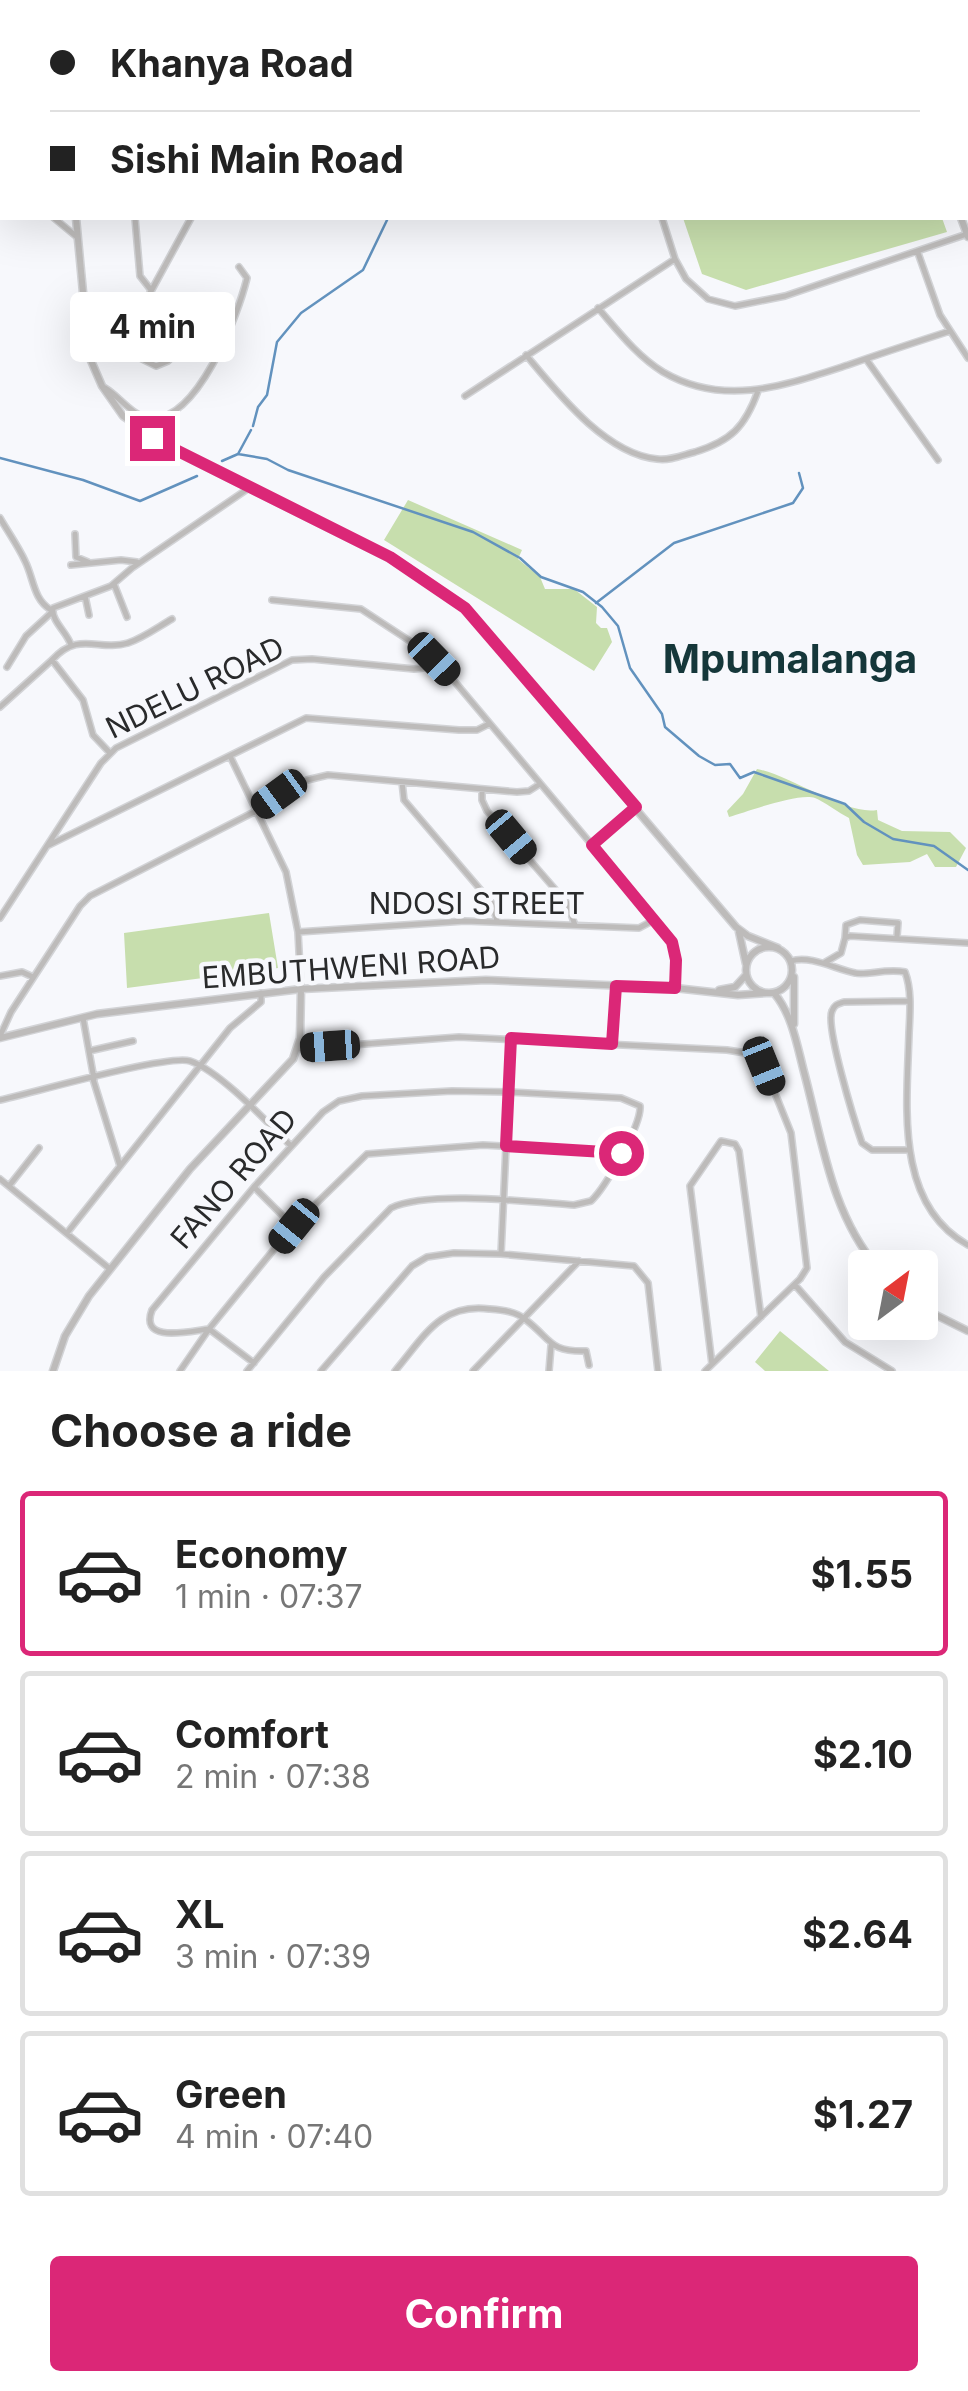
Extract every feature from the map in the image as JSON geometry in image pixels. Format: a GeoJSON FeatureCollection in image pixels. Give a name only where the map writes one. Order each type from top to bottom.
{"type":"FeatureCollection","features":[{"type":"Feature","properties":{"kind":"street"},"geometry":{"type":"LineString","coordinates":[[56,220],[77,237]]}},
{"type":"Feature","properties":{"kind":"street"},"geometry":{"type":"LineString","coordinates":[[76,220],[85,336],[94,369],[102,386],[136,428],[170,449],[407,566],[465,608],[736,926],[748,936],[778,948],[791,961],[794,1036]]}},
{"type":"Feature","properties":{"kind":"street"},"geometry":{"type":"LineString","coordinates":[[135,220],[140,276],[151,290]]}},
{"type":"Feature","properties":{"kind":"street"},"geometry":{"type":"LineString","coordinates":[[120,348],[190,220]]}},
{"type":"Feature","properties":{"kind":"street"},"geometry":{"type":"LineString","coordinates":[[663,220],[686,280],[703,296],[722,304],[746,306],[968,235]]}},
{"type":"Feature","properties":{"kind":"street"},"geometry":{"type":"LineString","coordinates":[[918,252],[934,303],[968,358]]}},
{"type":"Feature","properties":{"kind":"street"},"geometry":{"type":"LineString","coordinates":[[465,396],[675,259]]}},
{"type":"Feature","properties":{"kind":"street"},"geometry":{"type":"LineString","coordinates":[[102,386],[123,399],[138,415],[153,419],[192,396],[229,332],[247,278],[239,266]]}},
{"type":"Feature","properties":{"kind":"street"},"geometry":{"type":"LineString","coordinates":[[598,308],[638,352],[662,371],[710,390],[758,391],[950,331]]}},
{"type":"Feature","properties":{"kind":"street"},"geometry":{"type":"LineString","coordinates":[[85,336],[156,366],[178,352]]}},
{"type":"Feature","properties":{"kind":"street"},"geometry":{"type":"LineString","coordinates":[[526,355],[586,422],[636,454],[658,460],[728,440],[758,391]]}},
{"type":"Feature","properties":{"kind":"street"},"geometry":{"type":"LineString","coordinates":[[866,359],[938,460]]}},
{"type":"Feature","properties":{"kind":"street"},"geometry":{"type":"LineString","coordinates":[[6,667],[26,636],[51,611],[114,584],[250,488]]}},
{"type":"Feature","properties":{"kind":"street"},"geometry":{"type":"LineString","coordinates":[[0,518],[24,558],[34,590],[71,645]]}},
{"type":"Feature","properties":{"kind":"street"},"geometry":{"type":"LineString","coordinates":[[75,534],[76,556],[91,563]]}},
{"type":"Feature","properties":{"kind":"street"},"geometry":{"type":"LineString","coordinates":[[70,565],[140,562]]}},
{"type":"Feature","properties":{"kind":"street"},"geometry":{"type":"LineString","coordinates":[[114,584],[126,617]]}},
{"type":"Feature","properties":{"kind":"street"},"geometry":{"type":"LineString","coordinates":[[85,596],[89,616]]}},
{"type":"Feature","properties":{"kind":"street"},"geometry":{"type":"LineString","coordinates":[[272,600],[361,609],[383,620],[434,659],[654,920],[675,951],[675,988]]}},
{"type":"Feature","properties":{"kind":"street"},"geometry":{"type":"LineString","coordinates":[[0,707],[71,645],[130,642],[172,619]]}},
{"type":"Feature","properties":{"kind":"street","name":"NDELU ROAD"},"geometry":{"type":"LineString","coordinates":[[0,918],[110,753],[292,660],[414,669],[423,668],[434,659]]}},
{"type":"Feature","properties":{"kind":"street"},"geometry":{"type":"LineString","coordinates":[[52,660],[83,700],[93,735],[110,753]]}},
{"type":"Feature","properties":{"kind":"street"},"geometry":{"type":"LineString","coordinates":[[48,845],[306,718],[459,730],[477,730],[489,724]]}},
{"type":"Feature","properties":{"kind":"street"},"geometry":{"type":"LineString","coordinates":[[53,1371],[74,1318],[110,1269],[190,1169],[286,1068],[297,1049],[301,989],[298,932],[286,872],[230,756]]}},
{"type":"Feature","properties":{"kind":"street"},"geometry":{"type":"LineString","coordinates":[[0,1037],[11,1012],[90,896],[319,775],[523,792],[540,784]]}},
{"type":"Feature","properties":{"kind":"street"},"geometry":{"type":"LineString","coordinates":[[402,782],[404,800],[492,902],[497,921]]}},
{"type":"Feature","properties":{"kind":"street"},"geometry":{"type":"LineString","coordinates":[[482,789],[487,810],[567,903],[574,925]]}},
{"type":"Feature","properties":{"kind":"street"},"geometry":{"type":"LineString","coordinates":[[592,845],[636,807]]}},
{"type":"Feature","properties":{"kind":"street","name":"NDOSI STREET"},"geometry":{"type":"LineString","coordinates":[[298,932],[497,921],[638,928],[654,920]]}},
{"type":"Feature","properties":{"kind":"street"},"geometry":{"type":"LineString","coordinates":[[821,964],[841,953],[846,925],[860,920],[898,923],[897,938]]}},
{"type":"Feature","properties":{"kind":"street"},"geometry":{"type":"LineString","coordinates":[[736,926],[754,987],[770,993],[785,1008],[838,1201],[865,1250]]}},
{"type":"Feature","properties":{"kind":"street"},"geometry":{"type":"LineString","coordinates":[[845,938],[968,942]]}},
{"type":"Feature","properties":{"kind":"street"},"geometry":{"type":"LineString","coordinates":[[746,970],[754,952],[770,946],[778,948]]}},
{"type":"Feature","properties":{"kind":"street"},"geometry":{"type":"LineString","coordinates":[[791,961],[804,958],[860,974],[880,969],[905,972],[910,1001],[910,1150],[916,1181],[938,1221],[968,1244]]}},
{"type":"Feature","properties":{"kind":"street","name":"EMBUTHWENI ROAD"},"geometry":{"type":"LineString","coordinates":[[708,991],[735,988],[746,970]]}},
{"type":"Feature","properties":{"kind":"street"},"geometry":{"type":"LineString","coordinates":[[770,993],[787,985],[793,970]]}},
{"type":"Feature","properties":{"kind":"street"},"geometry":{"type":"LineString","coordinates":[[0,976],[22,972],[33,978]]}},
{"type":"Feature","properties":{"kind":"street","name":"EMBUTHWENI ROAD"},"geometry":{"type":"LineString","coordinates":[[0,1037],[84,1018],[261,993],[451,980],[675,988],[738,995],[770,993]]}},
{"type":"Feature","properties":{"kind":"street"},"geometry":{"type":"LineString","coordinates":[[612,1044],[616,986]]}},
{"type":"Feature","properties":{"kind":"street"},"geometry":{"type":"LineString","coordinates":[[67,1233],[230,1028],[261,1002],[261,993]]}},
{"type":"Feature","properties":{"kind":"street"},"geometry":{"type":"LineString","coordinates":[[910,1001],[844,1002],[835,1006],[830,1023],[862,1143],[872,1150],[910,1150]]}},
{"type":"Feature","properties":{"kind":"street"},"geometry":{"type":"LineString","coordinates":[[84,1018],[94,1079],[120,1166]]}},
{"type":"Feature","properties":{"kind":"street"},"geometry":{"type":"LineString","coordinates":[[297,1049],[511,1038],[739,1051],[760,1060],[791,1133],[808,1262],[795,1285],[705,1371]]}},
{"type":"Feature","properties":{"kind":"street"},"geometry":{"type":"LineString","coordinates":[[501,1254],[511,1038]]}},
{"type":"Feature","properties":{"kind":"street"},"geometry":{"type":"LineString","coordinates":[[88,1051],[133,1041]]}},
{"type":"Feature","properties":{"kind":"street"},"geometry":{"type":"LineString","coordinates":[[0,1100],[178,1060],[200,1066],[251,1106],[291,1146]]}},
{"type":"Feature","properties":{"kind":"street","name":"FANO ROAD"},"geometry":{"type":"LineString","coordinates":[[209,1329],[159,1332],[152,1328],[149,1319],[160,1299],[254,1187],[323,1112],[345,1098],[452,1091],[509,1092],[634,1101],[640,1106],[641,1114],[621,1153],[591,1201],[574,1205],[502,1200],[416,1202],[391,1208],[324,1277],[247,1371]]}},
{"type":"Feature","properties":{"kind":"street"},"geometry":{"type":"LineString","coordinates":[[712,1364],[690,1186],[721,1142],[734,1144],[739,1151],[760,1317]]}},
{"type":"Feature","properties":{"kind":"street"},"geometry":{"type":"LineString","coordinates":[[180,1371],[209,1329],[294,1226],[367,1154],[438,1146],[621,1153]]}},
{"type":"Feature","properties":{"kind":"street"},"geometry":{"type":"LineString","coordinates":[[9,1186],[40,1148]]}},
{"type":"Feature","properties":{"kind":"street"},"geometry":{"type":"LineString","coordinates":[[0,1179],[110,1269]]}},
{"type":"Feature","properties":{"kind":"street"},"geometry":{"type":"LineString","coordinates":[[254,1187],[294,1226]]}},
{"type":"Feature","properties":{"kind":"street"},"geometry":{"type":"LineString","coordinates":[[322,1371],[375,1306],[420,1260],[438,1254],[501,1254],[634,1266],[646,1277],[658,1371]]}},
{"type":"Feature","properties":{"kind":"street"},"geometry":{"type":"LineString","coordinates":[[473,1371],[579,1261]]}},
{"type":"Feature","properties":{"kind":"street"},"geometry":{"type":"LineString","coordinates":[[795,1285],[852,1348],[892,1371]]}},
{"type":"Feature","properties":{"kind":"street"},"geometry":{"type":"LineString","coordinates":[[396,1371],[452,1311],[476,1307],[524,1318],[552,1346],[586,1351],[590,1365]]}},
{"type":"Feature","properties":{"kind":"street"},"geometry":{"type":"LineString","coordinates":[[938,1316],[968,1331]]}},
{"type":"Feature","properties":{"kind":"street"},"geometry":{"type":"LineString","coordinates":[[209,1329],[254,1363]]}},
{"type":"Feature","properties":{"kind":"street"},"geometry":{"type":"LineString","coordinates":[[549,1371],[552,1346]]}},
{"type":"Feature","properties":{"kind":"green space"},"geometry":{"type":"Polygon","coordinates":[[[684,220],[943,220],[947,232],[746,290],[702,274],[684,220]]]}},
{"type":"Feature","properties":{"kind":"green space"},"geometry":{"type":"Polygon","coordinates":[[[408,500],[522,550],[518,559],[540,577],[545,589],[574,589],[597,607],[596,623],[607,628],[612,642],[594,671],[384,540],[408,500]]]}},
{"type":"Feature","properties":{"kind":"green space"},"geometry":{"type":"Polygon","coordinates":[[[757,769],[850,807],[877,810],[878,820],[902,831],[950,832],[966,848],[956,867],[935,867],[927,854],[910,862],[863,865],[849,818],[815,798],[786,800],[729,817],[727,811],[743,794],[757,769]]]}},
{"type":"Feature","properties":{"kind":"green space"},"geometry":{"type":"Polygon","coordinates":[[[269,913],[278,968],[127,988],[124,933],[269,913]]]}},
{"type":"Feature","properties":{"kind":"green space"},"geometry":{"type":"Polygon","coordinates":[[[780,1331],[829,1371],[765,1371],[755,1362],[780,1331]]]}},
{"type":"Feature","properties":{"kind":"waterway"},"geometry":{"type":"LineString","coordinates":[[253,426],[258,407],[267,395],[277,342],[301,313],[363,270],[387,220]]}},
{"type":"Feature","properties":{"kind":"waterway"},"geometry":{"type":"LineString","coordinates":[[222,461],[238,454],[251,430]]}},
{"type":"Feature","properties":{"kind":"waterway"},"geometry":{"type":"LineString","coordinates":[[238,454],[267,459],[288,470],[473,532],[520,558],[541,577],[583,592],[618,626],[630,668],[662,714],[665,727],[699,756],[715,765],[730,764],[740,778],[754,772],[845,804],[864,822],[893,839],[934,846],[968,870]]}},
{"type":"Feature","properties":{"kind":"waterway"},"geometry":{"type":"LineString","coordinates":[[0,458],[83,480],[140,501],[197,476]]}},
{"type":"Feature","properties":{"kind":"waterway"},"geometry":{"type":"LineString","coordinates":[[596,603],[674,543],[793,503],[803,488],[799,473]]}},
{"type":"Feature","properties":{"kind":"district","name":"Mpumalanga"},"geometry":{"type":"Point","coordinates":[790,659]}},
{"type":"Feature","properties":{"kind":"route"},"geometry":{"type":"LineString","coordinates":[[152,438],[407,566],[465,608],[636,807],[592,845],[672,942],[675,988],[616,986],[612,1044],[511,1038],[506,1146],[621,1153]]}}]}
